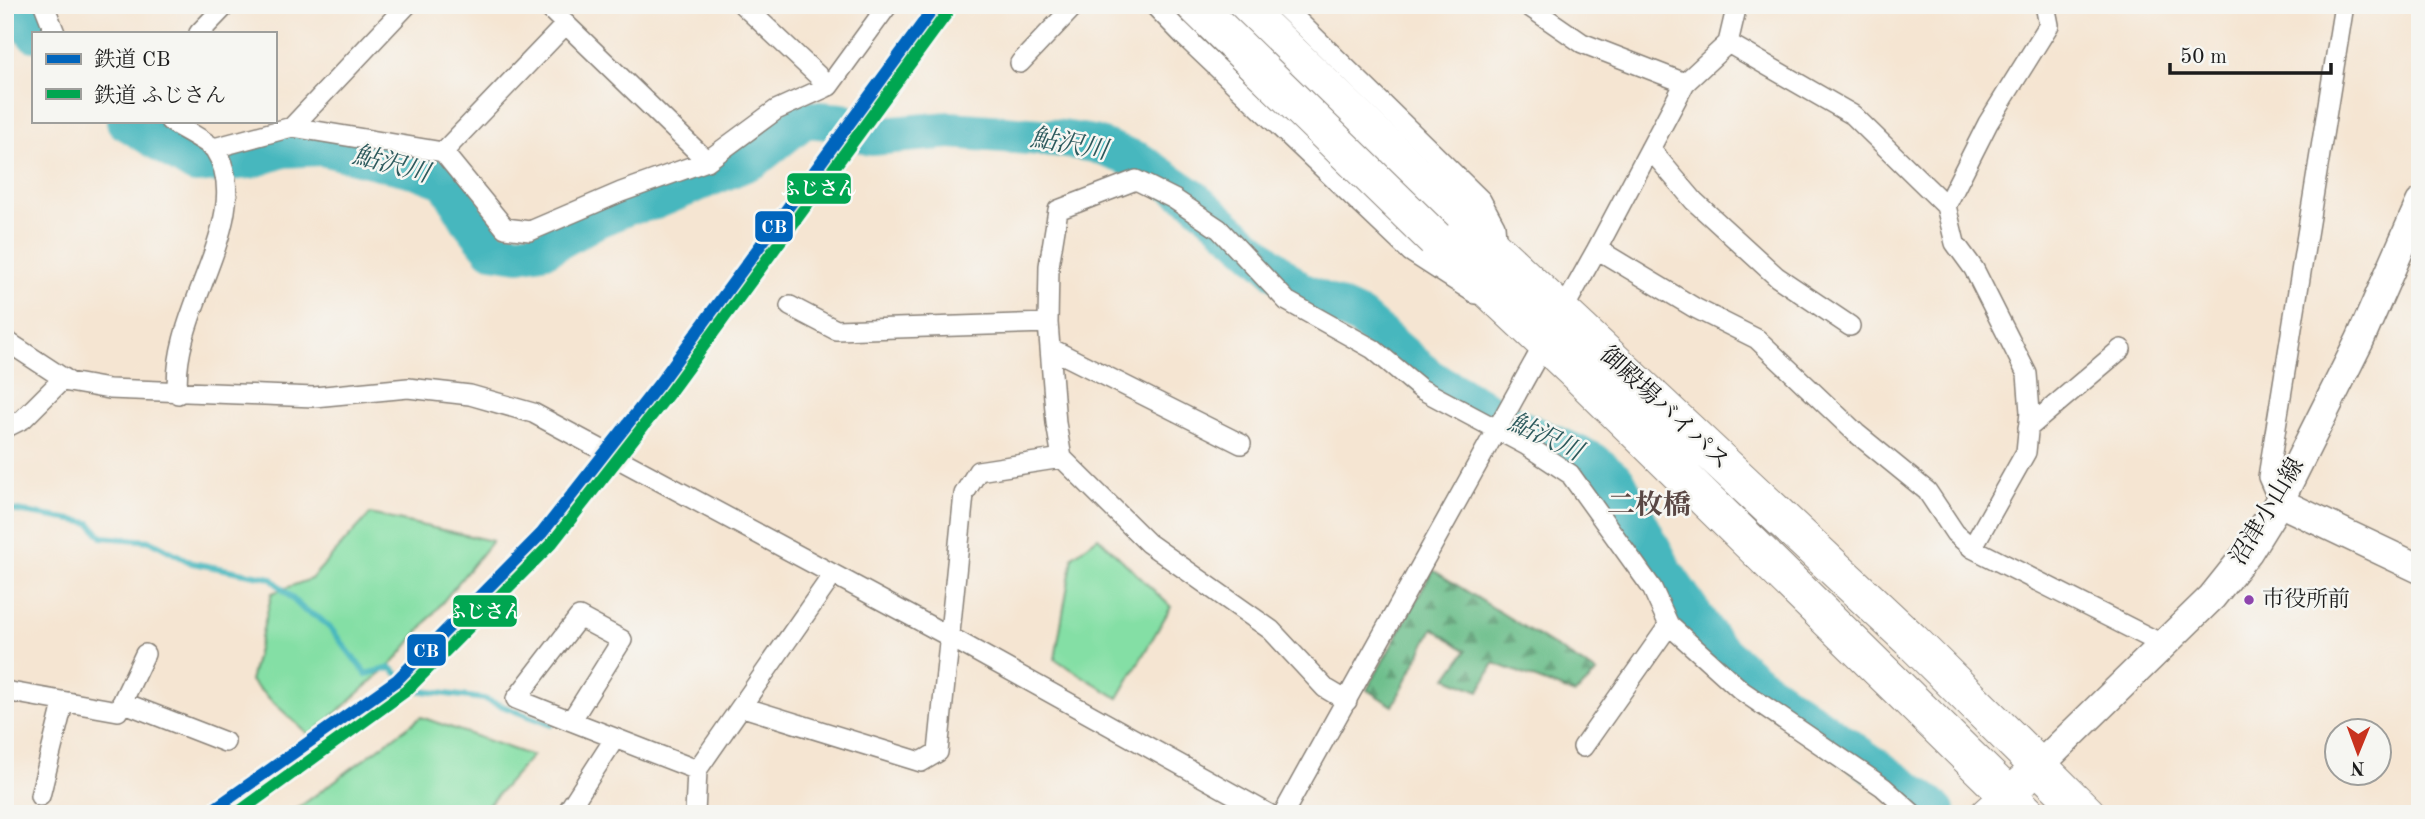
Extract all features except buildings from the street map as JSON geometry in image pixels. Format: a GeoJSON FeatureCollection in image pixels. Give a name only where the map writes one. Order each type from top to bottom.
{"type":"FeatureCollection","features":[{"type":"Feature","properties":{"kind":"highway","name":"御殿場バイパス"},"geometry":{"type":"LineString","coordinates":[[1241,5],[1448,228],[1511,312],[1552,327],[1912,641],[2087,814]]}},
{"type":"Feature","properties":{"kind":"highway","name":"御殿場バイパス"},"geometry":{"type":"LineString","coordinates":[[1190,21],[1448,228],[1497,253],[1552,327],[2007,808]]}},
{"type":"Feature","properties":{"kind":"main road","name":"沼津小山線"},"geometry":{"type":"LineString","coordinates":[[2038,767],[2220,588],[2248,552],[2279,502],[2361,340],[2420,203]]}},
{"type":"Feature","properties":{"kind":"main road"},"geometry":{"type":"LineString","coordinates":[[2279,502],[2420,569]]}},
{"type":"Feature","properties":{"kind":"main road"},"geometry":{"type":"LineString","coordinates":[[2007,808],[2038,767]]}},
{"type":"Feature","properties":{"kind":"street"},"geometry":{"type":"LineString","coordinates":[[44,5],[55,32]]}},
{"type":"Feature","properties":{"kind":"street"},"geometry":{"type":"LineString","coordinates":[[200,32],[226,5]]}},
{"type":"Feature","properties":{"kind":"street"},"geometry":{"type":"LineString","coordinates":[[292,127],[407,5]]}},
{"type":"Feature","properties":{"kind":"street"},"geometry":{"type":"LineString","coordinates":[[546,5],[707,161]]}},
{"type":"Feature","properties":{"kind":"street"},"geometry":{"type":"LineString","coordinates":[[743,5],[829,86]]}},
{"type":"Feature","properties":{"kind":"street"},"geometry":{"type":"LineString","coordinates":[[214,148],[292,127],[443,152],[505,228],[530,231],[621,192],[707,161],[776,110],[829,86],[888,5]]}},
{"type":"Feature","properties":{"kind":"street"},"geometry":{"type":"LineString","coordinates":[[1020,62],[1075,5]]}},
{"type":"Feature","properties":{"kind":"street"},"geometry":{"type":"LineString","coordinates":[[1154,5],[1190,21],[1411,252],[1460,286],[1511,312]]}},
{"type":"Feature","properties":{"kind":"street"},"geometry":{"type":"LineString","coordinates":[[1190,21],[1216,5]]}},
{"type":"Feature","properties":{"kind":"street"},"geometry":{"type":"LineString","coordinates":[[1282,5],[1481,200],[1495,226],[1497,253]]}},
{"type":"Feature","properties":{"kind":"street"},"geometry":{"type":"LineString","coordinates":[[1527,5],[1583,43],[1685,83]]}},
{"type":"Feature","properties":{"kind":"street"},"geometry":{"type":"LineString","coordinates":[[1283,814],[1597,248],[1685,83],[1728,43],[1737,5]]}},
{"type":"Feature","properties":{"kind":"street"},"geometry":{"type":"LineString","coordinates":[[1946,206],[1988,122],[2049,25],[2045,5]]}},
{"type":"Feature","properties":{"kind":"street"},"geometry":{"type":"LineString","coordinates":[[2279,502],[2268,477],[2344,5]]}},
{"type":"Feature","properties":{"kind":"street"},"geometry":{"type":"LineString","coordinates":[[443,152],[566,24]]}},
{"type":"Feature","properties":{"kind":"street"},"geometry":{"type":"LineString","coordinates":[[1728,43],[1853,115],[1946,206],[1955,243],[1974,270],[2027,374],[2026,452],[1972,548]]}},
{"type":"Feature","properties":{"kind":"street"},"geometry":{"type":"LineString","coordinates":[[172,122],[214,148],[226,176],[228,199],[221,235],[180,342],[176,374],[178,394]]}},
{"type":"Feature","properties":{"kind":"street"},"geometry":{"type":"LineString","coordinates":[[1650,149],[1694,201],[1777,277],[1850,326]]}},
{"type":"Feature","properties":{"kind":"street"},"geometry":{"type":"LineString","coordinates":[[1347,701],[1325,688],[1271,629],[1147,543],[1062,458],[1056,423],[1048,323],[1049,266],[1058,210],[1136,180],[1219,229],[1287,301],[1373,349],[1421,389],[1497,428],[1570,474],[1652,589],[1669,625],[1742,691],[1883,787],[1913,814]]}},
{"type":"Feature","properties":{"kind":"street"},"geometry":{"type":"LineString","coordinates":[[1597,248],[1695,308],[1757,339],[1856,433],[1927,491],[1955,533],[1972,548],[2164,645]]}},
{"type":"Feature","properties":{"kind":"street"},"geometry":{"type":"LineString","coordinates":[[790,306],[836,330],[1048,323]]}},
{"type":"Feature","properties":{"kind":"street"},"geometry":{"type":"LineString","coordinates":[[5,340],[64,378],[108,389],[178,394],[314,397],[408,388],[470,396],[533,413],[832,576],[952,638],[1269,814]]}},
{"type":"Feature","properties":{"kind":"street"},"geometry":{"type":"LineString","coordinates":[[1052,349],[1241,444]]}},
{"type":"Feature","properties":{"kind":"street"},"geometry":{"type":"LineString","coordinates":[[2028,428],[2121,349]]}},
{"type":"Feature","properties":{"kind":"street"},"geometry":{"type":"LineString","coordinates":[[5,428],[23,419],[64,378]]}},
{"type":"Feature","properties":{"kind":"street"},"geometry":{"type":"LineString","coordinates":[[743,706],[920,762],[937,752],[952,638],[964,494],[978,471],[1062,458]]}},
{"type":"Feature","properties":{"kind":"street"},"geometry":{"type":"LineString","coordinates":[[695,814],[697,770],[832,576]]}},
{"type":"Feature","properties":{"kind":"street"},"geometry":{"type":"LineString","coordinates":[[571,721],[622,640],[579,617],[516,699],[571,721],[697,770]]}},
{"type":"Feature","properties":{"kind":"street"},"geometry":{"type":"LineString","coordinates":[[1583,747],[1669,625]]}},
{"type":"Feature","properties":{"kind":"street"},"geometry":{"type":"LineString","coordinates":[[5,691],[63,704],[118,711],[145,654]]}},
{"type":"Feature","properties":{"kind":"street"},"geometry":{"type":"LineString","coordinates":[[122,702],[225,742]]}},
{"type":"Feature","properties":{"kind":"street"},"geometry":{"type":"LineString","coordinates":[[40,796],[63,704]]}},
{"type":"Feature","properties":{"kind":"street"},"geometry":{"type":"LineString","coordinates":[[566,814],[615,738]]}},
{"type":"Feature","properties":{"kind":"green space"},"geometry":{"type":"Polygon","coordinates":[[[370,514],[492,541],[395,661],[310,736],[250,681],[272,593],[311,579],[370,514]]]}},
{"type":"Feature","properties":{"kind":"green space"},"geometry":{"type":"Polygon","coordinates":[[[1098,537],[1171,607],[1118,698],[1055,659],[1073,556],[1098,537]]]}},
{"type":"Feature","properties":{"kind":"green space"},"geometry":{"type":"Polygon","coordinates":[[[1433,570],[1597,673],[1575,694],[1494,663],[1479,691],[1447,678],[1466,651],[1433,628],[1393,706],[1367,690],[1433,570]]]}},
{"type":"Feature","properties":{"kind":"green space"},"geometry":{"type":"Polygon","coordinates":[[[421,717],[532,756],[480,814],[290,814],[421,717]]]}},
{"type":"Feature","properties":{"kind":"waterway","name":"鮎沢川"},"geometry":{"type":"LineString","coordinates":[[17,5],[33,32]]}},
{"type":"Feature","properties":{"kind":"waterway","name":"鮎沢川"},"geometry":{"type":"LineString","coordinates":[[127,122],[195,165],[250,160],[283,149],[322,147],[417,170],[446,181],[469,220],[492,249],[519,253],[546,248],[595,220],[629,206],[655,201],[755,159],[805,119],[842,122],[871,137],[950,130],[1055,138],[1094,144],[1139,161],[1193,198],[1299,290],[1361,318],[1430,378],[1521,429],[1593,461],[1617,481],[1666,574],[1715,646],[1756,682],[1929,804],[1938,814]]}},
{"type":"Feature","properties":{"kind":"waterway"},"geometry":{"type":"LineString","coordinates":[[5,509],[90,523],[102,537],[151,541],[192,563],[271,578],[305,611],[319,618],[332,630],[366,674],[391,668],[416,690],[484,699],[551,725]]}},
{"type":"Feature","properties":{"kind":"rail line","name":"CB"},"geometry":{"type":"LineString","coordinates":[[207,814],[397,680],[542,533],[659,384],[936,5]]}},
{"type":"Feature","properties":{"kind":"rail line","name":"ふじさん"},"geometry":{"type":"LineString","coordinates":[[236,814],[406,691],[552,543],[670,392],[947,13]]}},
{"type":"Feature","properties":{"kind":"place","name":"市役所前"},"geometry":{"type":"Point","coordinates":[2249,600]}},
{"type":"Feature","properties":{"kind":"district","name":"二枚橋"},"geometry":{"type":"Point","coordinates":[1649,507]}}]}
